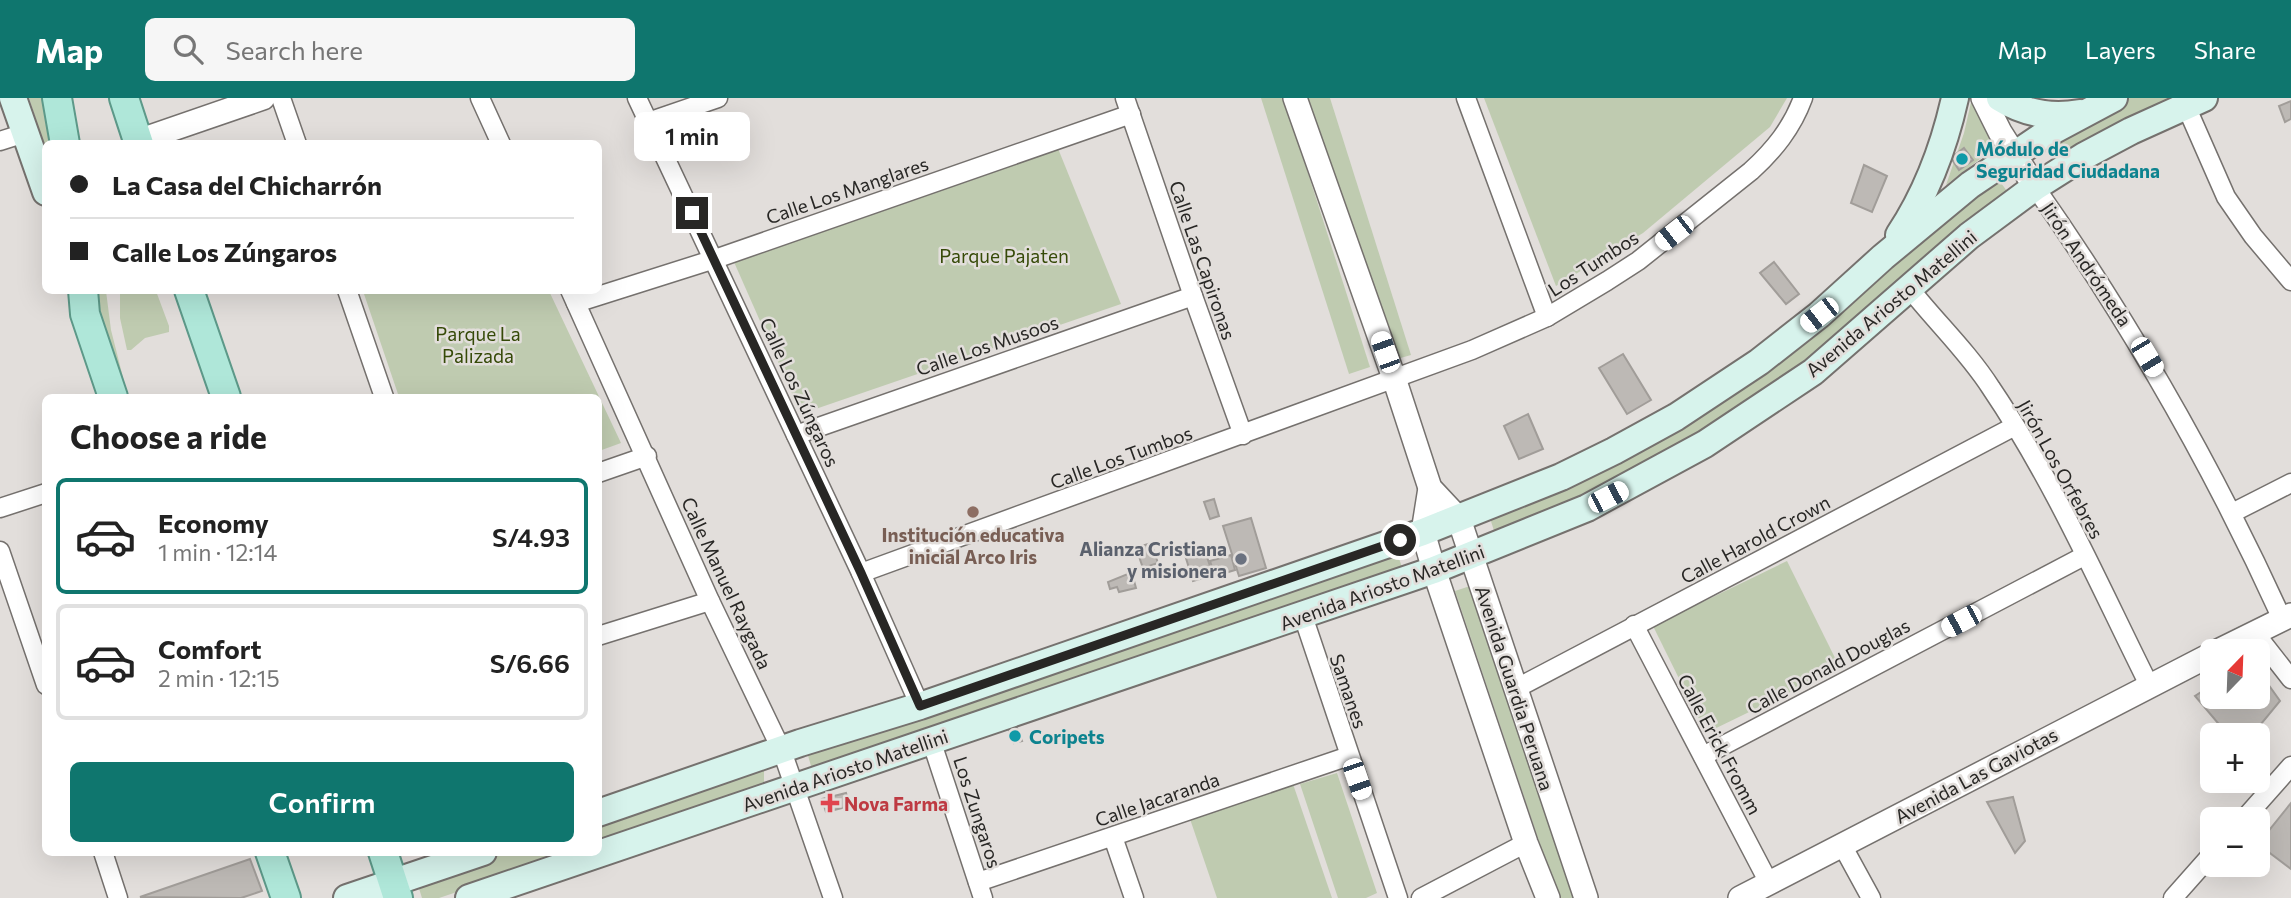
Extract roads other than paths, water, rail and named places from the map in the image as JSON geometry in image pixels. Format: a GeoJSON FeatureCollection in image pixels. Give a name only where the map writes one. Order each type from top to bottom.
{"type":"FeatureCollection","features":[{"type":"Feature","properties":{"kind":"main road"},"geometry":{"type":"LineString","coordinates":[[13,98],[12,137],[42,186]]}},
{"type":"Feature","properties":{"kind":"main road"},"geometry":{"type":"LineString","coordinates":[[57,98],[64,140]]}},
{"type":"Feature","properties":{"kind":"main road"},"geometry":{"type":"LineString","coordinates":[[124,98],[138,140]]}},
{"type":"Feature","properties":{"kind":"main road"},"geometry":{"type":"LineString","coordinates":[[1883,257],[1906,224],[1929,181],[1940,154],[1955,98]]}},
{"type":"Feature","properties":{"kind":"main road"},"geometry":{"type":"LineString","coordinates":[[2000,98],[2019,108],[2045,114],[2085,112]]}},
{"type":"Feature","properties":{"kind":"main road","name":"Avenida Ariosto Matellini"},"geometry":{"type":"LineString","coordinates":[[602,812],[920,706],[1423,532],[1561,477],[1676,417],[1759,362],[1819,315],[1883,257],[1970,185],[2014,154],[2114,98]]}},
{"type":"Feature","properties":{"kind":"main road","name":"Avenida Ariosto Matellini"},"geometry":{"type":"LineString","coordinates":[[602,853],[1303,616],[1434,570],[1587,508],[1705,444],[1812,372],[1969,236],[2035,187],[2095,150],[2195,102]]}},
{"type":"Feature","properties":{"kind":"main road"},"geometry":{"type":"LineString","coordinates":[[190,294],[225,394]]}},
{"type":"Feature","properties":{"kind":"main road"},"geometry":{"type":"LineString","coordinates":[[82,298],[112,394]]}},
{"type":"Feature","properties":{"kind":"main road"},"geometry":{"type":"LineString","coordinates":[[271,856],[286,898]]}},
{"type":"Feature","properties":{"kind":"main road"},"geometry":{"type":"LineString","coordinates":[[384,856],[395,890]]}},
{"type":"Feature","properties":{"kind":"main road"},"geometry":{"type":"LineString","coordinates":[[347,898],[395,890],[474,856]]}},
{"type":"Feature","properties":{"kind":"main road","name":"Avenida Ariosto Matellini"},"geometry":{"type":"LineString","coordinates":[[469,898],[594,856]]}},
{"type":"Feature","properties":{"kind":"street"},"geometry":{"type":"LineString","coordinates":[[145,140],[263,98]]}},
{"type":"Feature","properties":{"kind":"street"},"geometry":{"type":"LineString","coordinates":[[281,98],[296,140]]}},
{"type":"Feature","properties":{"kind":"street"},"geometry":{"type":"LineString","coordinates":[[480,98],[499,140]]}},
{"type":"Feature","properties":{"kind":"street","name":"Calle Los Zúngaros"},"geometry":{"type":"LineString","coordinates":[[638,98],[861,573],[920,706]]}},
{"type":"Feature","properties":{"kind":"street"},"geometry":{"type":"LineString","coordinates":[[648,122],[718,98]]}},
{"type":"Feature","properties":{"kind":"street","name":"Avenida Guardia Peruana"},"geometry":{"type":"LineString","coordinates":[[1295,98],[1430,488],[1459,519],[1586,898]]}},
{"type":"Feature","properties":{"kind":"street"},"geometry":{"type":"LineString","coordinates":[[1466,98],[1547,317]]}},
{"type":"Feature","properties":{"kind":"street","name":"Los Tumbos"},"geometry":{"type":"LineString","coordinates":[[1394,378],[1472,351],[1547,317],[1638,261],[1765,159],[1786,133],[1803,98]]}},
{"type":"Feature","properties":{"kind":"street","name":"Jirón Andrómeda"},"geometry":{"type":"LineString","coordinates":[[1983,98],[2014,154],[2133,335],[2197,445],[2287,617]]}},
{"type":"Feature","properties":{"kind":"street"},"geometry":{"type":"LineString","coordinates":[[2195,102],[2226,197],[2237,215],[2291,281]]}},
{"type":"Feature","properties":{"kind":"street","name":"Calle Los Manglares"},"geometry":{"type":"LineString","coordinates":[[573,297],[592,299],[715,259],[1128,106]]}},
{"type":"Feature","properties":{"kind":"street","name":"Calle Las Capironas"},"geometry":{"type":"LineString","coordinates":[[1128,106],[1192,296],[1243,435]]}},
{"type":"Feature","properties":{"kind":"street","name":"Jirón Los Orfebres"},"geometry":{"type":"LineString","coordinates":[[1910,289],[1990,386],[2015,426],[2051,490],[2149,685]]}},
{"type":"Feature","properties":{"kind":"street"},"geometry":{"type":"LineString","coordinates":[[348,294],[383,394]]}},
{"type":"Feature","properties":{"kind":"street","name":"Calle Los Musoos"},"geometry":{"type":"LineString","coordinates":[[796,435],[1192,296]]}},
{"type":"Feature","properties":{"kind":"street","name":"Calle Manuel Raygada"},"geometry":{"type":"LineString","coordinates":[[573,297],[647,456],[710,601],[782,751],[834,898]]}},
{"type":"Feature","properties":{"kind":"street","name":"Calle Los Tumbos"},"geometry":{"type":"LineString","coordinates":[[861,573],[1394,378]]}},
{"type":"Feature","properties":{"kind":"street","name":"Calle Harold Crown"},"geometry":{"type":"LineString","coordinates":[[1515,689],[2015,426]]}},
{"type":"Feature","properties":{"kind":"street"},"geometry":{"type":"LineString","coordinates":[[602,472],[647,456]]}},
{"type":"Feature","properties":{"kind":"street"},"geometry":{"type":"LineString","coordinates":[[2232,513],[2291,483]]}},
{"type":"Feature","properties":{"kind":"street","name":"Avenida Guardia Peruana"},"geometry":{"type":"LineString","coordinates":[[1430,488],[1423,532],[1526,843],[1548,898]]}},
{"type":"Feature","properties":{"kind":"street"},"geometry":{"type":"LineString","coordinates":[[0,508],[42,494]]}},
{"type":"Feature","properties":{"kind":"street"},"geometry":{"type":"LineString","coordinates":[[0,551],[42,673]]}},
{"type":"Feature","properties":{"kind":"street","name":"Calle Donald Douglas"},"geometry":{"type":"LineString","coordinates":[[1703,757],[2084,556]]}},
{"type":"Feature","properties":{"kind":"street"},"geometry":{"type":"LineString","coordinates":[[602,635],[710,601]]}},
{"type":"Feature","properties":{"kind":"street","name":"Samanes"},"geometry":{"type":"LineString","coordinates":[[1303,616],[1398,898]]}},
{"type":"Feature","properties":{"kind":"street"},"geometry":{"type":"LineString","coordinates":[[2243,639],[2287,617]]}},
{"type":"Feature","properties":{"kind":"street","name":"Calle Erick Fromm"},"geometry":{"type":"LineString","coordinates":[[1634,625],[1703,757],[1758,892]]}},
{"type":"Feature","properties":{"kind":"street"},"geometry":{"type":"LineString","coordinates":[[2255,633],[2291,679]]}},
{"type":"Feature","properties":{"kind":"street","name":"Avenida Las Gaviotas"},"geometry":{"type":"LineString","coordinates":[[1758,892],[1842,845],[2200,660]]}},
{"type":"Feature","properties":{"kind":"street","name":"Los Zungaros"},"geometry":{"type":"LineString","coordinates":[[932,740],[981,890]]}},
{"type":"Feature","properties":{"kind":"street","name":"Calle Jacaranda"},"geometry":{"type":"LineString","coordinates":[[981,890],[1113,837],[1349,756]]}},
{"type":"Feature","properties":{"kind":"street"},"geometry":{"type":"LineString","coordinates":[[2255,807],[2291,766]]}},
{"type":"Feature","properties":{"kind":"street"},"geometry":{"type":"LineString","coordinates":[[1113,837],[1134,898]]}},
{"type":"Feature","properties":{"kind":"street"},"geometry":{"type":"LineString","coordinates":[[1421,898],[1526,843]]}},
{"type":"Feature","properties":{"kind":"street"},"geometry":{"type":"LineString","coordinates":[[1842,845],[1871,898]]}},
{"type":"Feature","properties":{"kind":"street"},"geometry":{"type":"LineString","coordinates":[[104,856],[118,898]]}},
{"type":"Feature","properties":{"kind":"street"},"geometry":{"type":"LineString","coordinates":[[2173,898],[2200,868]]}},
{"type":"Feature","properties":{"kind":"place","name":"Módulo de Seguridad Ciudadana"},"geometry":{"type":"Point","coordinates":[1962,159]}},
{"type":"Feature","properties":{"kind":"place","name":"Institución educativa inicial Arco Iris"},"geometry":{"type":"Point","coordinates":[973,512]}},
{"type":"Feature","properties":{"kind":"place","name":"Alianza Cristiana y misionera"},"geometry":{"type":"Point","coordinates":[1241,559]}},
{"type":"Feature","properties":{"kind":"place","name":"Coripets"},"geometry":{"type":"Point","coordinates":[1015,736]}},
{"type":"Feature","properties":{"kind":"place","name":"Nova Farma"},"geometry":{"type":"Point","coordinates":[830,803]}},
{"type":"Feature","properties":{"kind":"park label","name":"Parque Pajaten"},"geometry":{"type":"Point","coordinates":[1004,255]}},
{"type":"Feature","properties":{"kind":"park label","name":"Parque La Palizada"},"geometry":{"type":"Point","coordinates":[478,344]}}]}
